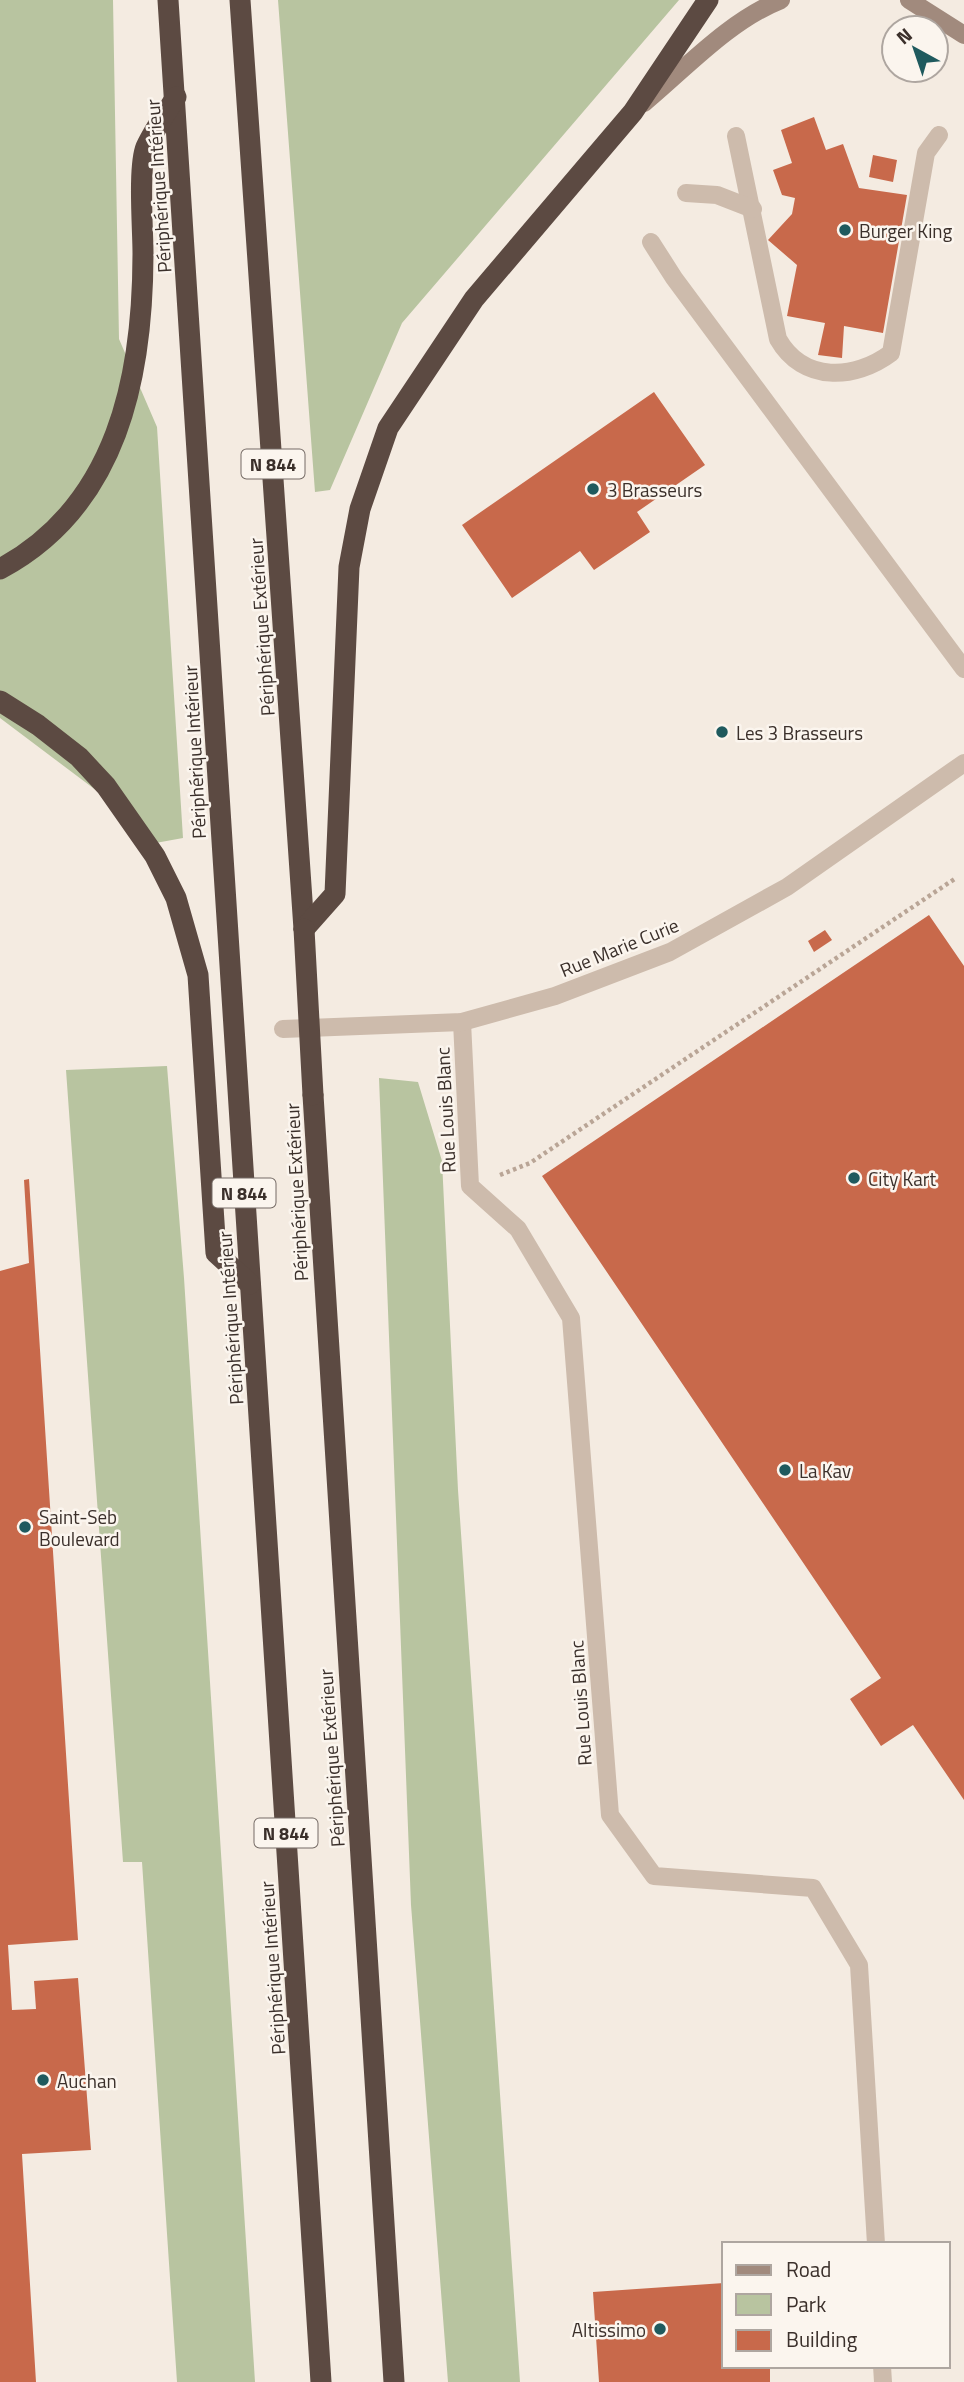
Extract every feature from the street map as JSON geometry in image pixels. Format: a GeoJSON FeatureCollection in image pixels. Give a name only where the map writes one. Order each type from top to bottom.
{"type":"FeatureCollection","features":[{"type":"Feature","properties":{"kind":"highway","name":"Périphérique Intérieur"},"geometry":{"type":"LineString","coordinates":[[168,0],[320,2382]]}},
{"type":"Feature","properties":{"kind":"highway","name":"Périphérique Extérieur"},"geometry":{"type":"LineString","coordinates":[[240,0],[304,929],[394,2382]]}},
{"type":"Feature","properties":{"kind":"highway"},"geometry":{"type":"LineString","coordinates":[[304,929],[335,894],[349,567],[360,509],[388,428],[474,299],[633,112],[708,0]]}},
{"type":"Feature","properties":{"kind":"highway"},"geometry":{"type":"LineString","coordinates":[[0,569],[20,558],[58,527],[92,483],[124,416],[136,359],[143,275],[145,149],[176,97]]}},
{"type":"Feature","properties":{"kind":"highway"},"geometry":{"type":"LineString","coordinates":[[0,701],[38,725],[79,757],[106,786],[155,856],[176,898],[198,975],[216,1253],[250,1283]]}},
{"type":"Feature","properties":{"kind":"street"},"geometry":{"type":"LineString","coordinates":[[633,112],[728,34],[766,6],[781,0]]}},
{"type":"Feature","properties":{"kind":"street"},"geometry":{"type":"LineString","coordinates":[[909,0],[964,35]]}},
{"type":"Feature","properties":{"kind":"street"},"geometry":{"type":"LineString","coordinates":[[736,136],[778,339],[787,356],[800,364],[829,372],[853,373],[874,366],[891,353],[926,153],[939,135]]}},
{"type":"Feature","properties":{"kind":"street"},"geometry":{"type":"LineString","coordinates":[[686,193],[717,195],[752,209]]}},
{"type":"Feature","properties":{"kind":"street"},"geometry":{"type":"LineString","coordinates":[[651,242],[680,287],[964,669]]}},
{"type":"Feature","properties":{"kind":"street","name":"Rue Marie Curie"},"geometry":{"type":"LineString","coordinates":[[283,1029],[462,1022],[555,996],[670,952],[787,887],[964,763]]}},
{"type":"Feature","properties":{"kind":"street","name":"Rue Louis Blanc"},"geometry":{"type":"LineString","coordinates":[[462,1022],[470,1186],[518,1229],[571,1318],[610,1815],[654,1876],[813,1888],[859,1965],[876,2242]]}},
{"type":"Feature","properties":{"kind":"path"},"geometry":{"type":"LineString","coordinates":[[470,1186],[530,1163],[956,878]]}},
{"type":"Feature","properties":{"kind":"green space"},"geometry":{"type":"Polygon","coordinates":[[[0,0],[113,0],[119,339],[157,427],[183,838],[139,846],[97,791],[0,718],[0,0]]]}},
{"type":"Feature","properties":{"kind":"green space"},"geometry":{"type":"Polygon","coordinates":[[[278,0],[679,0],[402,323],[330,490],[315,492],[278,0]]]}},
{"type":"Feature","properties":{"kind":"green space"},"geometry":{"type":"Polygon","coordinates":[[[167,1066],[184,1278],[255,2382],[177,2382],[142,1862],[123,1862],[66,1070],[167,1066]]]}},
{"type":"Feature","properties":{"kind":"green space"},"geometry":{"type":"Polygon","coordinates":[[[379,1078],[418,1082],[442,1161],[458,1490],[520,2382],[448,2382],[411,1905],[379,1078]]]}},
{"type":"Feature","properties":{"kind":"building","name":"Burger King"},"geometry":{"type":"Polygon","coordinates":[[[814,117],[826,150],[843,144],[859,188],[907,195],[883,333],[844,326],[842,358],[818,355],[825,323],[787,316],[797,265],[768,240],[792,214],[795,198],[782,195],[773,170],[792,163],[781,130],[814,117]]]}},
{"type":"Feature","properties":{"kind":"building"},"geometry":{"type":"Polygon","coordinates":[[[873,155],[897,160],[893,182],[869,177],[873,155]]]}},
{"type":"Feature","properties":{"kind":"building","name":"3 Brasseurs"},"geometry":{"type":"Polygon","coordinates":[[[654,392],[705,465],[637,512],[650,532],[594,570],[580,551],[512,598],[462,525],[654,392]]]}},
{"type":"Feature","properties":{"kind":"building"},"geometry":{"type":"Polygon","coordinates":[[[929,915],[964,966],[964,1800],[913,1725],[881,1746],[850,1699],[881,1678],[542,1176],[929,915]]]}},
{"type":"Feature","properties":{"kind":"building"},"geometry":{"type":"Polygon","coordinates":[[[825,930],[832,940],[814,952],[808,941],[825,930]]]}},
{"type":"Feature","properties":{"kind":"building"},"geometry":{"type":"Polygon","coordinates":[[[29,1179],[78,1940],[8,1945],[12,2010],[36,2009],[34,1981],[78,1978],[91,2150],[22,2154],[36,2382],[0,2382],[0,1271],[29,1263],[24,1180],[29,1179]]]}},
{"type":"Feature","properties":{"kind":"building","name":"Altissimo"},"geometry":{"type":"Polygon","coordinates":[[[722,2283],[722,2368],[770,2368],[770,2382],[599,2382],[593,2292],[722,2283]]]}},
{"type":"Feature","properties":{"kind":"place","name":"Burger King"},"geometry":{"type":"Point","coordinates":[845,230]}},
{"type":"Feature","properties":{"kind":"place","name":"3 Brasseurs"},"geometry":{"type":"Point","coordinates":[593,489]}},
{"type":"Feature","properties":{"kind":"place","name":"Les 3 Brasseurs"},"geometry":{"type":"Point","coordinates":[722,732]}},
{"type":"Feature","properties":{"kind":"place","name":"City Kart"},"geometry":{"type":"Point","coordinates":[854,1178]}},
{"type":"Feature","properties":{"kind":"place","name":"La Kav"},"geometry":{"type":"Point","coordinates":[785,1470]}},
{"type":"Feature","properties":{"kind":"place","name":"Saint-Seb Boulevard"},"geometry":{"type":"Point","coordinates":[25,1527]}},
{"type":"Feature","properties":{"kind":"place","name":"Auchan"},"geometry":{"type":"Point","coordinates":[43,2080]}},
{"type":"Feature","properties":{"kind":"place","name":"Altissimo"},"geometry":{"type":"Point","coordinates":[660,2329]}}]}
